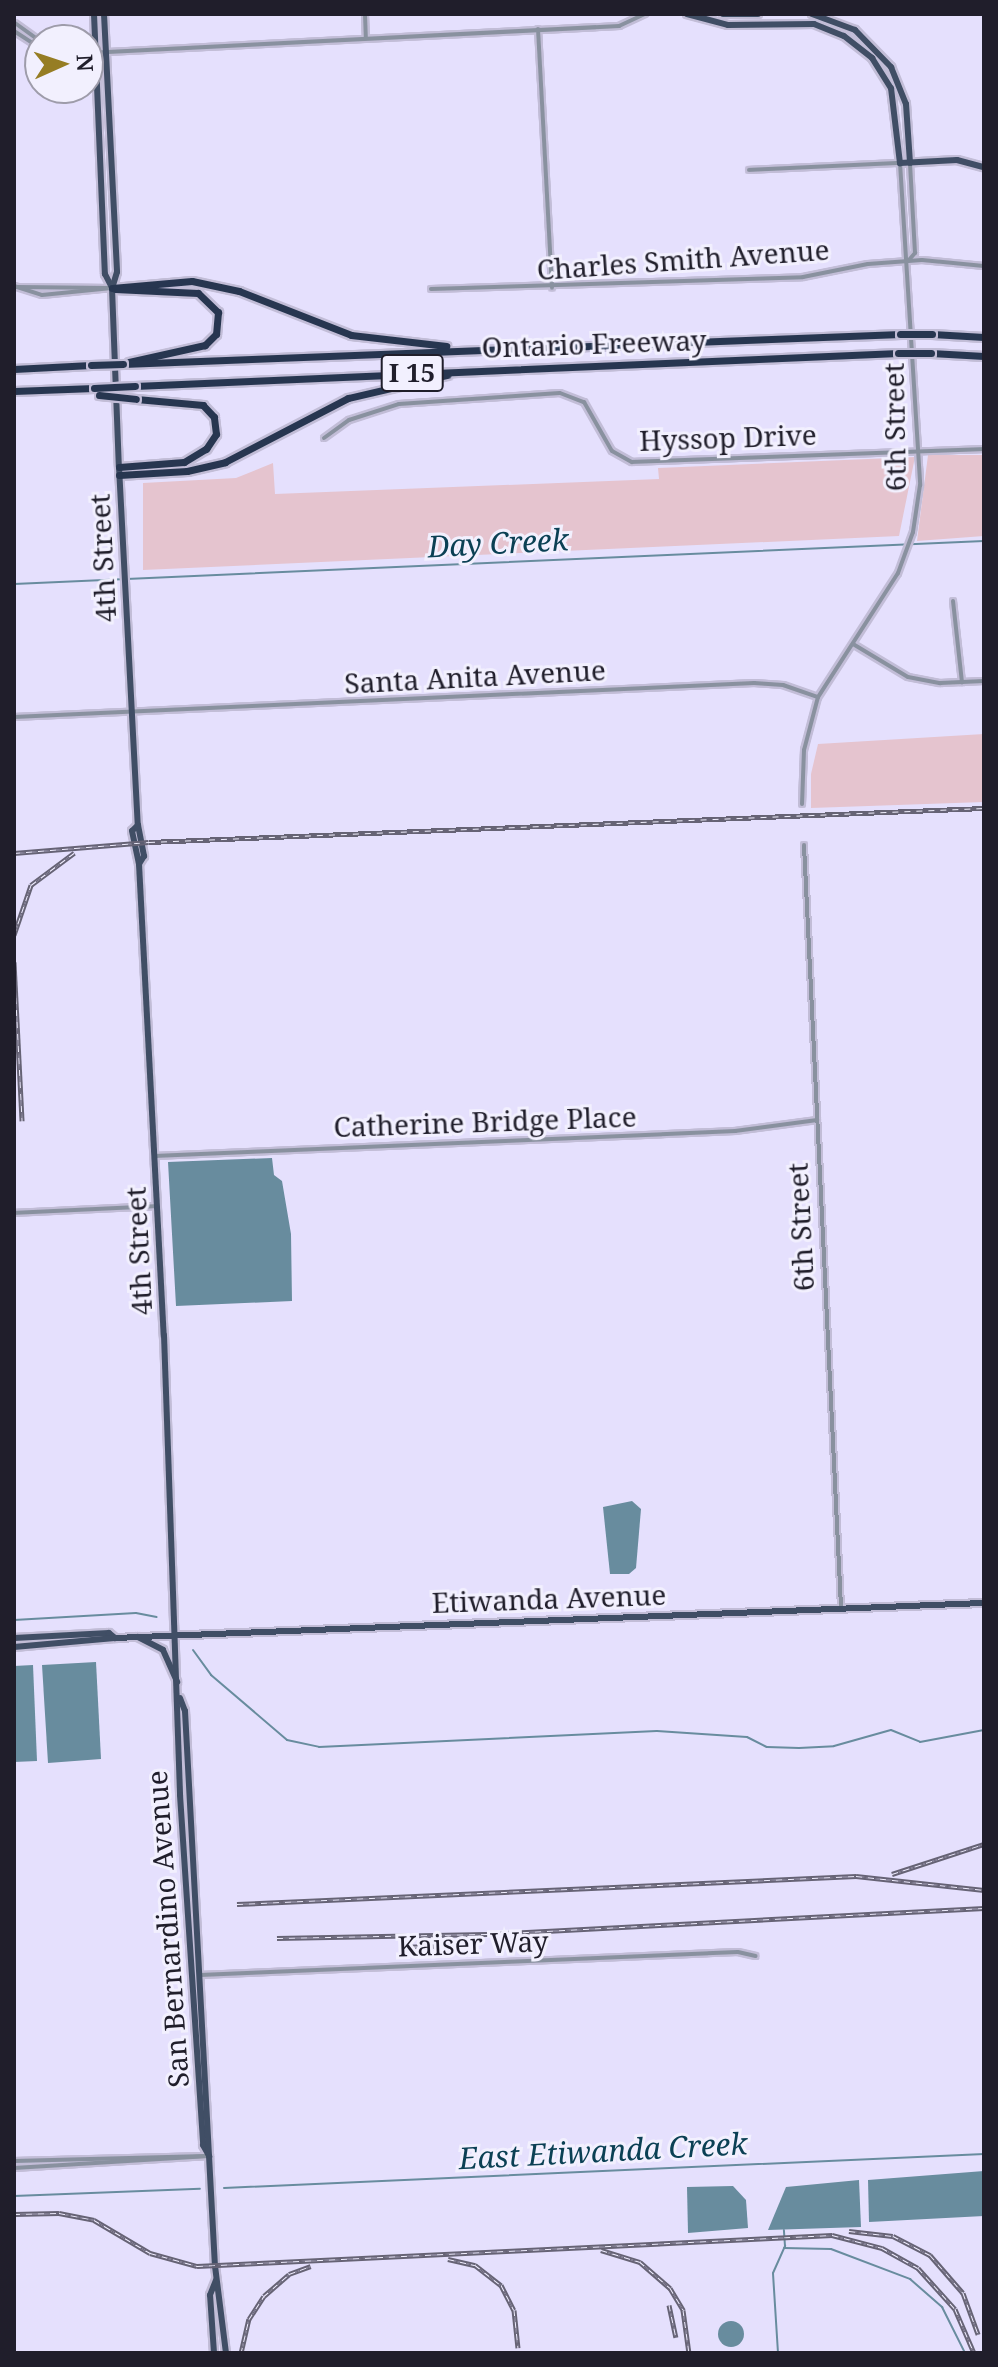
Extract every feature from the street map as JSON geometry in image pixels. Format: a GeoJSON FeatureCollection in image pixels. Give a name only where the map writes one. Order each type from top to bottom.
{"type":"FeatureCollection","features":[{"type":"Feature","properties":{"kind":"highway"},"geometry":{"type":"LineString","coordinates":[[112,288],[192,281],[239,291],[351,335],[472,348]]}},
{"type":"Feature","properties":{"kind":"highway"},"geometry":{"type":"LineString","coordinates":[[112,288],[198,293],[218,312],[216,334],[205,345],[135,362]]}},
{"type":"Feature","properties":{"kind":"highway","name":"Ontario Freeway"},"geometry":{"type":"LineString","coordinates":[[14,369],[472,348],[900,334],[984,337]]}},
{"type":"Feature","properties":{"kind":"highway","name":"Ontario Freeway"},"geometry":{"type":"LineString","coordinates":[[14,391],[97,391],[135,386],[898,353],[984,356]]}},
{"type":"Feature","properties":{"kind":"highway"},"geometry":{"type":"LineString","coordinates":[[119,471],[225,462],[348,398],[473,370]]}},
{"type":"Feature","properties":{"kind":"highway"},"geometry":{"type":"LineString","coordinates":[[97,391],[136,399],[203,405],[214,417],[216,434],[206,449],[184,462],[119,471]]}},
{"type":"Feature","properties":{"kind":"main road","name":"4th Street"},"geometry":{"type":"LineString","coordinates":[[104,14],[117,272],[112,288],[119,471],[138,825],[132,831],[139,864],[177,1636]]}},
{"type":"Feature","properties":{"kind":"main road","name":"6th Street"},"geometry":{"type":"LineString","coordinates":[[687,14],[728,25],[814,24],[851,40],[872,58],[891,88],[900,163]]}},
{"type":"Feature","properties":{"kind":"main road"},"geometry":{"type":"LineString","coordinates":[[723,14],[758,14]]}},
{"type":"Feature","properties":{"kind":"main road","name":"6th Street"},"geometry":{"type":"LineString","coordinates":[[812,14],[855,30],[891,67],[906,104],[910,163]]}},
{"type":"Feature","properties":{"kind":"main road","name":"4th Street"},"geometry":{"type":"LineString","coordinates":[[95,104],[105,274],[112,288]]}},
{"type":"Feature","properties":{"kind":"main road"},"geometry":{"type":"LineString","coordinates":[[900,163],[957,160],[984,167]]}},
{"type":"Feature","properties":{"kind":"main road","name":"Etiwanda Avenue"},"geometry":{"type":"LineString","coordinates":[[14,1647],[115,1638],[984,1603]]}},
{"type":"Feature","properties":{"kind":"main road","name":"Etiwanda Avenue"},"geometry":{"type":"LineString","coordinates":[[14,1638],[109,1633],[115,1638]]}},
{"type":"Feature","properties":{"kind":"main road","name":"San Bernardino Avenue"},"geometry":{"type":"LineString","coordinates":[[177,1636],[180,1698],[185,1711],[199,1975],[212,2144],[209,2156],[216,2280],[222,2294],[226,2353]]}},
{"type":"Feature","properties":{"kind":"main road"},"geometry":{"type":"LineString","coordinates":[[138,1637],[167,1656],[179,1687]]}},
{"type":"Feature","properties":{"kind":"main road","name":"San Bernardino Avenue"},"geometry":{"type":"LineString","coordinates":[[180,1698],[176,1712],[191,1975],[203,2145],[209,2156]]}},
{"type":"Feature","properties":{"kind":"main road","name":"San Bernardino Avenue"},"geometry":{"type":"LineString","coordinates":[[214,2353],[210,2295],[216,2280]]}},
{"type":"Feature","properties":{"kind":"street"},"geometry":{"type":"LineString","coordinates":[[14,24],[19,14]]}},
{"type":"Feature","properties":{"kind":"street"},"geometry":{"type":"LineString","coordinates":[[365,14],[366,37]]}},
{"type":"Feature","properties":{"kind":"street"},"geometry":{"type":"LineString","coordinates":[[105,49],[619,26],[645,14]]}},
{"type":"Feature","properties":{"kind":"street"},"geometry":{"type":"LineString","coordinates":[[538,29],[552,288]]}},
{"type":"Feature","properties":{"kind":"street"},"geometry":{"type":"LineString","coordinates":[[749,170],[900,163]]}},
{"type":"Feature","properties":{"kind":"street","name":"6th Street"},"geometry":{"type":"LineString","coordinates":[[802,804],[804,750],[818,697],[889,591],[913,532],[921,450],[900,163]]}},
{"type":"Feature","properties":{"kind":"street","name":"6th Street"},"geometry":{"type":"LineString","coordinates":[[908,261],[915,253],[910,163]]}},
{"type":"Feature","properties":{"kind":"street","name":"Charles Smith Avenue"},"geometry":{"type":"LineString","coordinates":[[431,289],[552,288],[803,277],[908,261],[984,266]]}},
{"type":"Feature","properties":{"kind":"street"},"geometry":{"type":"LineString","coordinates":[[15,287],[42,295],[112,288]]}},
{"type":"Feature","properties":{"kind":"street"},"geometry":{"type":"LineString","coordinates":[[15,287],[112,288]]}},
{"type":"Feature","properties":{"kind":"street","name":"Hyssop Drive"},"geometry":{"type":"LineString","coordinates":[[324,438],[364,413],[399,404],[560,393],[584,402],[612,451],[632,462],[984,449]]}},
{"type":"Feature","properties":{"kind":"street"},"geometry":{"type":"LineString","coordinates":[[953,601],[959,612],[962,683]]}},
{"type":"Feature","properties":{"kind":"street"},"geometry":{"type":"LineString","coordinates":[[852,644],[899,674],[962,683],[984,681]]}},
{"type":"Feature","properties":{"kind":"street","name":"Santa Anita Avenue"},"geometry":{"type":"LineString","coordinates":[[14,717],[754,683],[783,685],[818,697]]}},
{"type":"Feature","properties":{"kind":"street","name":"6th Street"},"geometry":{"type":"LineString","coordinates":[[804,845],[841,1608]]}},
{"type":"Feature","properties":{"kind":"street","name":"Catherine Bridge Place"},"geometry":{"type":"LineString","coordinates":[[154,1156],[732,1131],[817,1120]]}},
{"type":"Feature","properties":{"kind":"street"},"geometry":{"type":"LineString","coordinates":[[14,1213],[157,1206]]}},
{"type":"Feature","properties":{"kind":"street","name":"Kaiser Way"},"geometry":{"type":"LineString","coordinates":[[191,1975],[738,1952],[756,1956]]}},
{"type":"Feature","properties":{"kind":"street"},"geometry":{"type":"LineString","coordinates":[[14,2161],[209,2156]]}},
{"type":"Feature","properties":{"kind":"street"},"geometry":{"type":"LineString","coordinates":[[14,2168],[209,2156]]}},
{"type":"Feature","properties":{"kind":"shaded area"},"geometry":{"type":"Polygon","coordinates":[[[928,455],[984,455],[984,536],[917,541],[928,455]]]}},
{"type":"Feature","properties":{"kind":"shaded area"},"geometry":{"type":"Polygon","coordinates":[[[915,457],[899,536],[143,570],[143,483],[236,478],[273,463],[275,494],[659,479],[658,468],[915,457]]]}},
{"type":"Feature","properties":{"kind":"shaded area"},"geometry":{"type":"Polygon","coordinates":[[[984,734],[984,802],[811,808],[811,774],[818,744],[984,734]]]}},
{"type":"Feature","properties":{"kind":"water"},"geometry":{"type":"Polygon","coordinates":[[[272,1158],[274,1175],[282,1181],[291,1234],[292,1301],[176,1306],[168,1162],[272,1158]]]}},
{"type":"Feature","properties":{"kind":"water"},"geometry":{"type":"Polygon","coordinates":[[[632,1501],[641,1509],[636,1568],[629,1574],[610,1574],[603,1507],[632,1501]]]}},
{"type":"Feature","properties":{"kind":"water"},"geometry":{"type":"Polygon","coordinates":[[[96,1662],[101,1759],[48,1763],[42,1665],[96,1662]]]}},
{"type":"Feature","properties":{"kind":"water"},"geometry":{"type":"Polygon","coordinates":[[[33,1665],[37,1761],[14,1762],[14,1666],[33,1665]]]}},
{"type":"Feature","properties":{"kind":"water"},"geometry":{"type":"Polygon","coordinates":[[[984,2171],[984,2216],[869,2222],[868,2180],[984,2171]]]}},
{"type":"Feature","properties":{"kind":"water"},"geometry":{"type":"Polygon","coordinates":[[[859,2180],[861,2227],[768,2230],[786,2187],[859,2180]]]}},
{"type":"Feature","properties":{"kind":"water"},"geometry":{"type":"Polygon","coordinates":[[[733,2186],[746,2200],[748,2228],[688,2233],[687,2187],[733,2186]]]}},
{"type":"Feature","properties":{"kind":"water"},"geometry":{"type":"Polygon","coordinates":[[[731,2321],[740,2325],[744,2334],[740,2343],[731,2347],[722,2343],[718,2334],[722,2325],[731,2321]]]}},
{"type":"Feature","properties":{"kind":"waterway","name":"Day Creek"},"geometry":{"type":"LineString","coordinates":[[14,584],[984,541]]}},
{"type":"Feature","properties":{"kind":"waterway"},"geometry":{"type":"LineString","coordinates":[[14,1620],[136,1613],[157,1617]]}},
{"type":"Feature","properties":{"kind":"waterway"},"geometry":{"type":"LineString","coordinates":[[193,1650],[211,1675],[287,1740],[319,1747],[657,1731],[747,1737],[767,1747],[799,1748],[834,1746],[891,1730],[920,1742],[984,1730]]}},
{"type":"Feature","properties":{"kind":"waterway","name":"East Etiwanda Creek"},"geometry":{"type":"LineString","coordinates":[[224,2188],[984,2154]]}},
{"type":"Feature","properties":{"kind":"waterway","name":"East Etiwanda Creek"},"geometry":{"type":"LineString","coordinates":[[14,2196],[200,2189]]}},
{"type":"Feature","properties":{"kind":"waterway"},"geometry":{"type":"LineString","coordinates":[[778,2353],[773,2273],[785,2246],[784,2230]]}},
{"type":"Feature","properties":{"kind":"waterway"},"geometry":{"type":"LineString","coordinates":[[784,2248],[831,2249],[910,2279],[942,2307],[965,2353]]}},
{"type":"Feature","properties":{"kind":"railway"},"geometry":{"type":"LineString","coordinates":[[14,853],[149,842],[984,808]]}},
{"type":"Feature","properties":{"kind":"railway"},"geometry":{"type":"LineString","coordinates":[[14,935],[31,885],[74,853]]}},
{"type":"Feature","properties":{"kind":"railway"},"geometry":{"type":"LineString","coordinates":[[14,962],[22,1121]]}},
{"type":"Feature","properties":{"kind":"railway"},"geometry":{"type":"LineString","coordinates":[[892,1874],[984,1844]]}},
{"type":"Feature","properties":{"kind":"railway"},"geometry":{"type":"LineString","coordinates":[[237,1904],[856,1876],[984,1890]]}},
{"type":"Feature","properties":{"kind":"railway"},"geometry":{"type":"LineString","coordinates":[[277,1938],[487,1934],[984,1908]]}},
{"type":"Feature","properties":{"kind":"railway"},"geometry":{"type":"LineString","coordinates":[[402,1947],[437,1946]]}},
{"type":"Feature","properties":{"kind":"railway"},"geometry":{"type":"LineString","coordinates":[[14,2214],[59,2213],[94,2220],[150,2253],[197,2266],[832,2235],[882,2248],[918,2268],[955,2309],[974,2353]]}},
{"type":"Feature","properties":{"kind":"railway"},"geometry":{"type":"LineString","coordinates":[[849,2231],[893,2236],[930,2255],[963,2293],[978,2334]]}},
{"type":"Feature","properties":{"kind":"railway"},"geometry":{"type":"LineString","coordinates":[[601,2250],[640,2262],[670,2288],[683,2310],[689,2353]]}},
{"type":"Feature","properties":{"kind":"railway"},"geometry":{"type":"LineString","coordinates":[[448,2259],[475,2265],[501,2285],[514,2310],[518,2348]]}},
{"type":"Feature","properties":{"kind":"railway"},"geometry":{"type":"LineString","coordinates":[[241,2353],[249,2319],[264,2296],[289,2274],[311,2266]]}},
{"type":"Feature","properties":{"kind":"railway"},"geometry":{"type":"LineString","coordinates":[[669,2305],[676,2337]]}}]}
